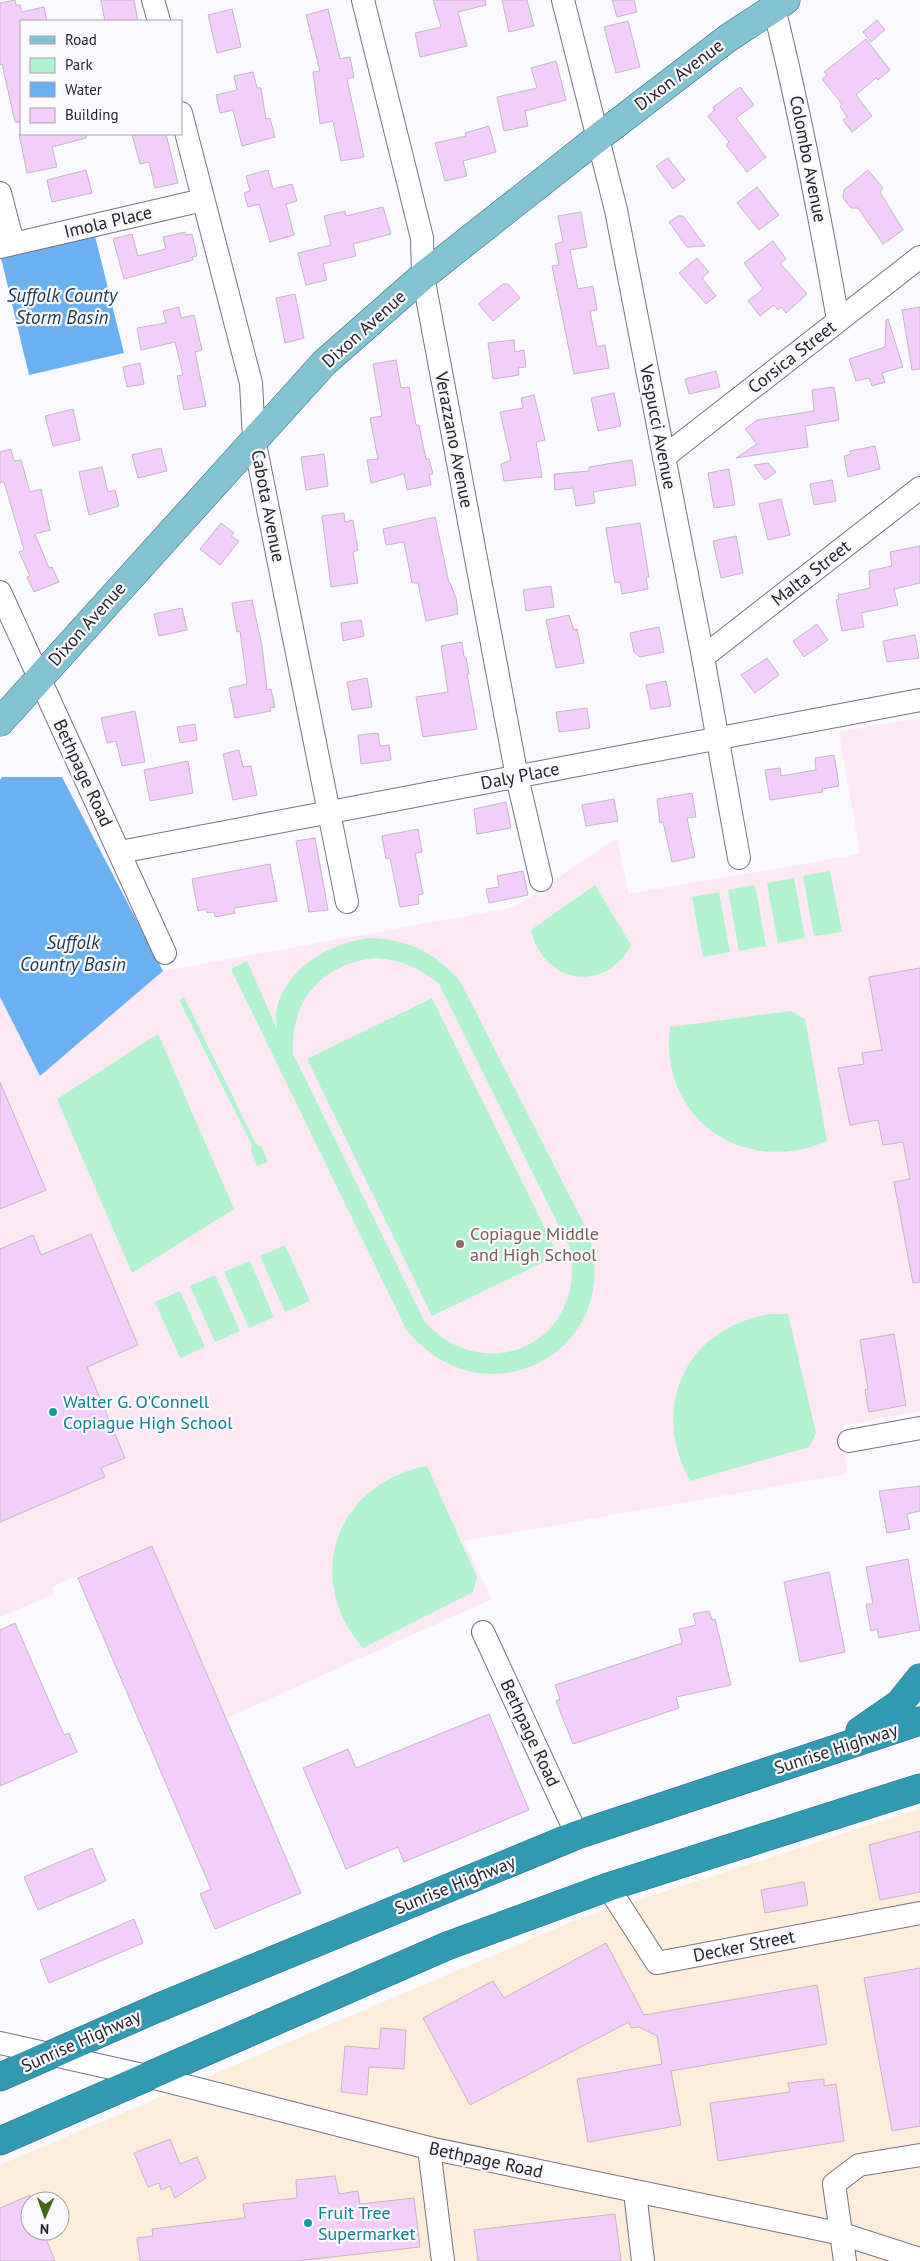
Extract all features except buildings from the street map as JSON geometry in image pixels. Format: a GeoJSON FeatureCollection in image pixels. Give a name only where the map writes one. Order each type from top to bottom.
{"type":"FeatureCollection","features":[{"type":"Feature","properties":{"kind":"highway"},"geometry":{"type":"LineString","coordinates":[[831,1750],[900,1704],[920,1678]]}},
{"type":"Feature","properties":{"kind":"highway","name":"Sunrise Highway"},"geometry":{"type":"LineString","coordinates":[[0,2077],[155,2009],[577,1835],[920,1721]]}},
{"type":"Feature","properties":{"kind":"highway"},"geometry":{"type":"LineString","coordinates":[[0,2141],[447,1946],[608,1887],[920,1788]]}},
{"type":"Feature","properties":{"kind":"main road","name":"Dixon Avenue"},"geometry":{"type":"LineString","coordinates":[[0,722],[324,363],[423,276],[599,137],[777,2]]}},
{"type":"Feature","properties":{"kind":"street"},"geometry":{"type":"LineString","coordinates":[[153,0],[159,20]]}},
{"type":"Feature","properties":{"kind":"street","name":"Verazzano Avenue"},"geometry":{"type":"LineString","coordinates":[[363,0],[422,238],[423,276],[517,777],[541,880]]}},
{"type":"Feature","properties":{"kind":"street","name":"Vespucci Avenue"},"geometry":{"type":"LineString","coordinates":[[563,0],[599,137],[703,657],[739,858]]}},
{"type":"Feature","properties":{"kind":"street","name":"Colombo Avenue"},"geometry":{"type":"LineString","coordinates":[[777,2],[810,161],[838,320]]}},
{"type":"Feature","properties":{"kind":"street","name":"Cabota Avenue"},"geometry":{"type":"LineString","coordinates":[[182,117],[251,383],[254,439],[347,902]]}},
{"type":"Feature","properties":{"kind":"street"},"geometry":{"type":"LineString","coordinates":[[0,193],[6,245]]}},
{"type":"Feature","properties":{"kind":"street","name":"Imola Place"},"geometry":{"type":"LineString","coordinates":[[6,245],[203,200]]}},
{"type":"Feature","properties":{"kind":"street","name":"Corsica Street"},"geometry":{"type":"LineString","coordinates":[[664,457],[920,257]]}},
{"type":"Feature","properties":{"kind":"street","name":"Malta Street"},"geometry":{"type":"LineString","coordinates":[[703,657],[920,488]]}},
{"type":"Feature","properties":{"kind":"street","name":"Bethpage Road"},"geometry":{"type":"LineString","coordinates":[[0,592],[165,953]]}},
{"type":"Feature","properties":{"kind":"street","name":"Daly Place"},"geometry":{"type":"LineString","coordinates":[[120,852],[920,700]]}},
{"type":"Feature","properties":{"kind":"street"},"geometry":{"type":"LineString","coordinates":[[849,1441],[920,1428]]}},
{"type":"Feature","properties":{"kind":"street","name":"Bethpage Road"},"geometry":{"type":"LineString","coordinates":[[483,1632],[577,1835]]}},
{"type":"Feature","properties":{"kind":"street","name":"Decker Street"},"geometry":{"type":"LineString","coordinates":[[608,1887],[657,1963],[920,1912]]}},
{"type":"Feature","properties":{"kind":"street","name":"Bethpage Road"},"geometry":{"type":"LineString","coordinates":[[0,2043],[147,2076],[429,2148],[842,2234],[920,2259]]}},
{"type":"Feature","properties":{"kind":"street"},"geometry":{"type":"LineString","coordinates":[[429,2148],[443,2261]]}},
{"type":"Feature","properties":{"kind":"street"},"geometry":{"type":"LineString","coordinates":[[845,2261],[834,2184],[859,2166],[920,2155]]}},
{"type":"Feature","properties":{"kind":"street"},"geometry":{"type":"LineString","coordinates":[[635,2192],[643,2261]]}},
{"type":"Feature","properties":{"kind":"shaded area","name":"Copiague Middle and High School"},"geometry":{"type":"Polygon","coordinates":[[[920,718],[920,1411],[841,1426],[847,1474],[464,1541],[492,1599],[227,1718],[152,1546],[52,1587],[54,1594],[0,1617],[0,997],[40,1076],[163,971],[515,907],[617,838],[629,894],[860,854],[839,732],[920,718]]]}},
{"type":"Feature","properties":{"kind":"shaded area"},"geometry":{"type":"Polygon","coordinates":[[[920,1809],[920,2261],[0,2261],[0,2165],[571,1922],[920,1809]]]}},
{"type":"Feature","properties":{"kind":"green space"},"geometry":{"type":"Polygon","coordinates":[[[830,871],[842,932],[814,936],[803,876],[830,871]]]}},
{"type":"Feature","properties":{"kind":"green space"},"geometry":{"type":"Polygon","coordinates":[[[794,878],[805,938],[778,943],[767,883],[794,878]]]}},
{"type":"Feature","properties":{"kind":"green space"},"geometry":{"type":"Polygon","coordinates":[[[595,885],[631,945],[619,961],[606,971],[591,976],[575,976],[561,971],[548,962],[538,948],[531,930],[595,885]]]}},
{"type":"Feature","properties":{"kind":"green space"},"geometry":{"type":"Polygon","coordinates":[[[755,885],[766,946],[739,951],[728,890],[755,885]]]}},
{"type":"Feature","properties":{"kind":"green space"},"geometry":{"type":"Polygon","coordinates":[[[719,892],[730,952],[703,957],[692,897],[719,892]]]}},
{"type":"Feature","properties":{"kind":"green space"},"geometry":{"type":"Polygon","coordinates":[[[369,938],[383,939],[409,945],[442,963],[461,983],[588,1232],[595,1274],[587,1311],[568,1341],[541,1362],[508,1373],[473,1372],[438,1358],[406,1329],[231,969],[247,961],[277,1029],[276,1015],[280,997],[298,971],[324,952],[354,941],[369,938]],[[375,958],[339,968],[313,988],[304,1001],[297,1017],[293,1035],[293,1054],[425,1322],[450,1342],[477,1352],[503,1353],[528,1345],[549,1330],[564,1308],[572,1280],[570,1248],[439,984],[409,965],[375,958]]]}},
{"type":"Feature","properties":{"kind":"green space"},"geometry":{"type":"Polygon","coordinates":[[[184,997],[256,1144],[262,1147],[268,1162],[257,1166],[251,1151],[252,1145],[179,1000],[184,997]]]}},
{"type":"Feature","properties":{"kind":"green space"},"geometry":{"type":"Polygon","coordinates":[[[432,998],[558,1255],[432,1316],[307,1059],[432,998]]]}},
{"type":"Feature","properties":{"kind":"green space"},"geometry":{"type":"Polygon","coordinates":[[[791,1011],[805,1019],[827,1141],[796,1150],[765,1151],[738,1145],[713,1132],[693,1113],[678,1089],[670,1060],[670,1027],[791,1011]]]}},
{"type":"Feature","properties":{"kind":"green space"},"geometry":{"type":"Polygon","coordinates":[[[158,1034],[234,1209],[132,1273],[57,1099],[158,1034]]]}},
{"type":"Feature","properties":{"kind":"green space"},"geometry":{"type":"Polygon","coordinates":[[[285,1245],[310,1301],[285,1312],[260,1256],[285,1245]]]}},
{"type":"Feature","properties":{"kind":"green space"},"geometry":{"type":"Polygon","coordinates":[[[250,1261],[274,1317],[249,1328],[224,1272],[250,1261]]]}},
{"type":"Feature","properties":{"kind":"green space"},"geometry":{"type":"Polygon","coordinates":[[[215,1275],[240,1331],[215,1342],[190,1286],[215,1275]]]}},
{"type":"Feature","properties":{"kind":"green space"},"geometry":{"type":"Polygon","coordinates":[[[180,1291],[205,1347],[180,1358],[155,1302],[180,1291]]]}},
{"type":"Feature","properties":{"kind":"green space"},"geometry":{"type":"Polygon","coordinates":[[[772,1314],[788,1314],[816,1433],[809,1447],[690,1481],[678,1453],[673,1425],[675,1399],[683,1374],[697,1353],[717,1335],[742,1322],[772,1314]]]}},
{"type":"Feature","properties":{"kind":"green space"},"geometry":{"type":"Polygon","coordinates":[[[427,1466],[477,1577],[473,1592],[363,1648],[345,1621],[334,1592],[332,1564],[338,1537],[351,1513],[370,1492],[396,1476],[427,1466]]]}},
{"type":"Feature","properties":{"kind":"water","name":"Suffolk County Storm Basin"},"geometry":{"type":"Polygon","coordinates":[[[95,236],[124,353],[29,375],[1,258],[95,236]]]}},
{"type":"Feature","properties":{"kind":"water","name":"Suffolk Country Basin"},"geometry":{"type":"Polygon","coordinates":[[[2,777],[62,777],[163,971],[40,1076],[0,997],[0,780],[2,777]]]}},
{"type":"Feature","properties":{"kind":"place","name":"Copiague Middle and High School"},"geometry":{"type":"Point","coordinates":[460,1244]}},
{"type":"Feature","properties":{"kind":"place","name":"Walter G. O'Connell Copiague High School"},"geometry":{"type":"Point","coordinates":[53,1412]}},
{"type":"Feature","properties":{"kind":"place","name":"Fruit Tree Supermarket"},"geometry":{"type":"Point","coordinates":[308,2223]}}]}
